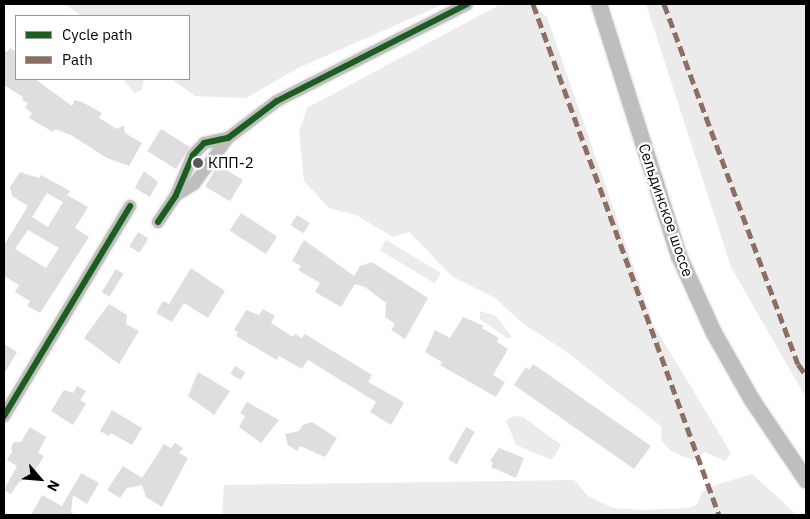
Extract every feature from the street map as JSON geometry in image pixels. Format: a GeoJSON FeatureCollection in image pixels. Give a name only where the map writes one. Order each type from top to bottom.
{"type":"FeatureCollection","features":[{"type":"Feature","properties":{"kind":"main road","name":"Сельдинское шоссе"},"geometry":{"type":"LineString","coordinates":[[599,4],[679,256],[714,333],[752,400],[806,480]]}},
{"type":"Feature","properties":{"kind":"street"},"geometry":{"type":"LineString","coordinates":[[176,194],[194,184],[228,138],[277,101],[467,4]]}},
{"type":"Feature","properties":{"kind":"street"},"geometry":{"type":"LineString","coordinates":[[158,222],[176,194],[193,155],[204,143],[228,138]]}},
{"type":"Feature","properties":{"kind":"street"},"geometry":{"type":"LineString","coordinates":[[4,416],[130,206]]}},
{"type":"Feature","properties":{"kind":"shaded area"},"geometry":{"type":"Polygon","coordinates":[[[64,4],[444,4],[298,68],[246,98],[195,96],[172,80],[190,80],[190,15],[80,15],[64,4]]]}},
{"type":"Feature","properties":{"kind":"shaded area"},"geometry":{"type":"Polygon","coordinates":[[[501,4],[531,4],[547,17],[654,326],[731,453],[725,461],[705,452],[692,460],[671,451],[661,440],[662,427],[564,350],[522,323],[495,298],[453,277],[409,232],[393,237],[356,215],[329,208],[304,181],[299,132],[307,108],[501,4]]]}},
{"type":"Feature","properties":{"kind":"shaded area"},"geometry":{"type":"Polygon","coordinates":[[[646,4],[806,4],[806,398],[731,267],[646,4]]]}},
{"type":"Feature","properties":{"kind":"shaded area"},"geometry":{"type":"Polygon","coordinates":[[[124,80],[144,80],[142,90],[134,93],[124,80]]]}},
{"type":"Feature","properties":{"kind":"shaded area"},"geometry":{"type":"Polygon","coordinates":[[[386,240],[441,273],[435,283],[380,250],[386,240]]]}},
{"type":"Feature","properties":{"kind":"shaded area"},"geometry":{"type":"Polygon","coordinates":[[[480,311],[496,316],[512,337],[507,338],[480,319],[480,311]]]}},
{"type":"Feature","properties":{"kind":"shaded area"},"geometry":{"type":"Polygon","coordinates":[[[514,416],[523,417],[561,445],[552,460],[516,445],[506,420],[514,416]]]}},
{"type":"Feature","properties":{"kind":"shaded area"},"geometry":{"type":"Polygon","coordinates":[[[752,474],[797,515],[222,515],[224,485],[574,480],[588,496],[613,508],[643,510],[688,508],[697,505],[702,492],[716,485],[752,474]]]}},
{"type":"Feature","properties":{"kind":"building"},"geometry":{"type":"Polygon","coordinates":[[[10,48],[15,51],[15,80],[36,80],[72,106],[75,100],[82,102],[102,113],[99,118],[117,129],[124,125],[125,133],[142,143],[129,166],[107,158],[71,135],[55,129],[53,132],[29,118],[32,113],[25,108],[28,103],[22,100],[23,97],[4,85],[4,50],[7,52],[10,48]]]}},
{"type":"Feature","properties":{"kind":"building"},"geometry":{"type":"Polygon","coordinates":[[[161,129],[190,147],[176,169],[147,151],[161,129]]]}},
{"type":"Feature","properties":{"kind":"building"},"geometry":{"type":"Polygon","coordinates":[[[218,165],[243,180],[230,201],[205,186],[218,165]]]}},
{"type":"Feature","properties":{"kind":"building"},"geometry":{"type":"Polygon","coordinates":[[[144,171],[158,182],[150,197],[135,188],[144,171]]]}},
{"type":"Feature","properties":{"kind":"building"},"geometry":{"type":"Polygon","coordinates":[[[20,172],[39,178],[41,175],[70,191],[67,195],[88,207],[75,228],[89,237],[40,313],[27,306],[30,301],[15,292],[19,285],[4,276],[4,245],[28,206],[12,196],[10,187],[20,172]],[[47,193],[32,217],[48,227],[63,202],[47,193]],[[28,230],[15,249],[46,268],[59,248],[28,230]]]}},
{"type":"Feature","properties":{"kind":"building"},"geometry":{"type":"Polygon","coordinates":[[[241,213],[277,236],[266,254],[230,231],[241,213]]]}},
{"type":"Feature","properties":{"kind":"building"},"geometry":{"type":"Polygon","coordinates":[[[297,215],[310,223],[303,233],[291,225],[297,215]]]}},
{"type":"Feature","properties":{"kind":"building"},"geometry":{"type":"Polygon","coordinates":[[[138,232],[148,238],[140,253],[129,247],[138,232]]]}},
{"type":"Feature","properties":{"kind":"building"},"geometry":{"type":"Polygon","coordinates":[[[304,240],[354,276],[360,266],[372,262],[428,298],[405,339],[391,330],[395,324],[385,317],[386,303],[365,287],[355,284],[341,307],[315,292],[320,283],[298,270],[301,266],[292,261],[304,240]]]}},
{"type":"Feature","properties":{"kind":"building"},"geometry":{"type":"Polygon","coordinates":[[[191,268],[225,291],[208,318],[184,303],[172,322],[156,313],[163,301],[169,304],[191,268]]]}},
{"type":"Feature","properties":{"kind":"building"},"geometry":{"type":"Polygon","coordinates":[[[116,269],[124,274],[109,297],[102,292],[116,269]]]}},
{"type":"Feature","properties":{"kind":"building"},"geometry":{"type":"Polygon","coordinates":[[[109,304],[127,315],[126,324],[139,331],[119,364],[84,338],[109,304]]]}},
{"type":"Feature","properties":{"kind":"building"},"geometry":{"type":"Polygon","coordinates":[[[263,309],[275,316],[271,323],[293,337],[295,334],[302,338],[305,334],[372,375],[368,382],[402,401],[404,403],[391,425],[370,412],[376,402],[308,360],[302,369],[279,356],[277,360],[236,336],[238,332],[234,330],[246,310],[259,315],[263,309]]]}},
{"type":"Feature","properties":{"kind":"building"},"geometry":{"type":"Polygon","coordinates":[[[463,317],[484,326],[482,328],[499,338],[497,342],[508,349],[493,375],[505,382],[496,397],[440,365],[442,362],[425,352],[435,330],[450,338],[463,317]]]}},
{"type":"Feature","properties":{"kind":"building"},"geometry":{"type":"Polygon","coordinates":[[[4,344],[17,352],[4,374],[4,344]]]}},
{"type":"Feature","properties":{"kind":"building"},"geometry":{"type":"Polygon","coordinates":[[[533,364],[651,446],[634,469],[514,385],[526,367],[529,370],[533,364]]]}},
{"type":"Feature","properties":{"kind":"building"},"geometry":{"type":"Polygon","coordinates":[[[235,366],[245,372],[241,380],[230,374],[235,366]]]}},
{"type":"Feature","properties":{"kind":"building"},"geometry":{"type":"Polygon","coordinates":[[[198,372],[230,391],[214,415],[188,396],[198,372]]]}},
{"type":"Feature","properties":{"kind":"building"},"geometry":{"type":"Polygon","coordinates":[[[77,386],[86,391],[80,400],[86,404],[73,425],[51,411],[64,390],[73,393],[77,386]]]}},
{"type":"Feature","properties":{"kind":"building"},"geometry":{"type":"Polygon","coordinates":[[[247,402],[279,420],[261,443],[239,427],[245,416],[240,413],[247,402]]]}},
{"type":"Feature","properties":{"kind":"building"},"geometry":{"type":"Polygon","coordinates":[[[112,410],[142,428],[132,445],[111,433],[109,436],[100,431],[112,410]]]}},
{"type":"Feature","properties":{"kind":"building"},"geometry":{"type":"Polygon","coordinates":[[[312,422],[337,438],[325,457],[300,446],[297,451],[288,445],[285,434],[299,431],[303,425],[312,422]]]}},
{"type":"Feature","properties":{"kind":"building"},"geometry":{"type":"Polygon","coordinates":[[[30,427],[46,437],[38,453],[44,456],[32,476],[19,482],[11,494],[4,490],[17,466],[7,460],[12,452],[11,447],[14,442],[21,442],[30,427]]]}},
{"type":"Feature","properties":{"kind":"building"},"geometry":{"type":"Polygon","coordinates":[[[466,427],[475,432],[457,464],[448,459],[466,427]]]}},
{"type":"Feature","properties":{"kind":"building"},"geometry":{"type":"Polygon","coordinates":[[[175,443],[183,448],[179,453],[188,458],[162,507],[146,497],[142,485],[127,488],[120,498],[107,490],[123,466],[142,478],[164,444],[171,448],[175,443]]]}},
{"type":"Feature","properties":{"kind":"building"},"geometry":{"type":"Polygon","coordinates":[[[499,448],[524,458],[516,478],[491,467],[493,463],[490,461],[499,448]]]}},
{"type":"Feature","properties":{"kind":"building"},"geometry":{"type":"Polygon","coordinates":[[[81,473],[99,483],[87,504],[73,495],[71,512],[76,515],[31,515],[42,495],[62,506],[81,473]]]}},
{"type":"Feature","properties":{"kind":"marked path"},"geometry":{"type":"LineString","coordinates":[[533,4],[719,515]]}},
{"type":"Feature","properties":{"kind":"marked path"},"geometry":{"type":"LineString","coordinates":[[664,4],[798,364],[806,375]]}},
{"type":"Feature","properties":{"kind":"cycle path"},"geometry":{"type":"LineString","coordinates":[[158,222],[176,195],[193,155],[204,143],[228,138],[277,101],[467,4]]}},
{"type":"Feature","properties":{"kind":"cycle path"},"geometry":{"type":"LineString","coordinates":[[4,416],[130,206]]}},
{"type":"Feature","properties":{"kind":"place","name":"КПП-2"},"geometry":{"type":"Point","coordinates":[198,163]}}]}
